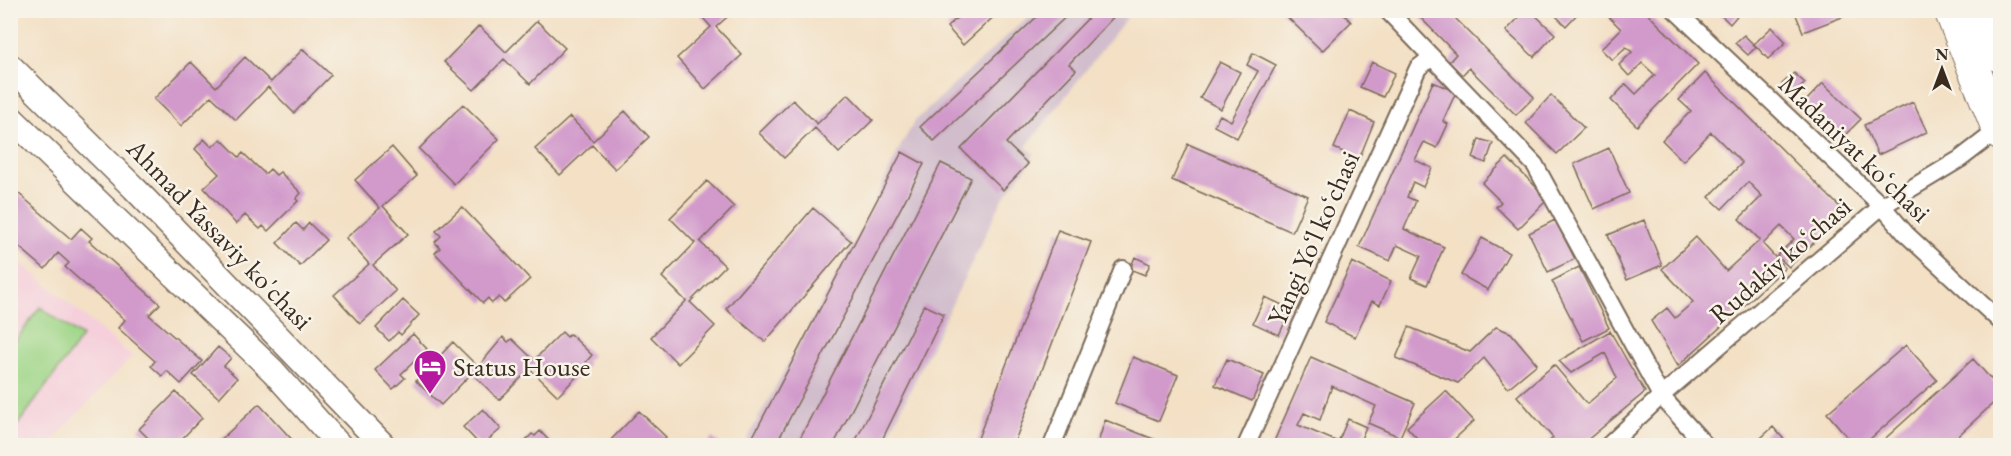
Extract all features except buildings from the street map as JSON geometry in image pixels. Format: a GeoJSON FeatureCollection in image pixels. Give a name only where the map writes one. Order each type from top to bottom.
{"type":"FeatureCollection","features":[{"type":"Feature","properties":{"kind":"highway"},"geometry":{"type":"LineString","coordinates":[[1950,10],[2000,132]]}},
{"type":"Feature","properties":{"kind":"highway"},"geometry":{"type":"LineString","coordinates":[[1981,10],[2001,56]]}},
{"type":"Feature","properties":{"kind":"main road","name":"Ahmad Yassaviy ko'chasi"},"geometry":{"type":"LineString","coordinates":[[10,66],[134,188],[384,446]]}},
{"type":"Feature","properties":{"kind":"main road"},"geometry":{"type":"LineString","coordinates":[[10,117],[273,371],[340,446]]}},
{"type":"Feature","properties":{"kind":"street"},"geometry":{"type":"LineString","coordinates":[[1387,10],[1535,165],[1661,396],[1706,446]]}},
{"type":"Feature","properties":{"kind":"street","name":"Madaniyat koʻchasi"},"geometry":{"type":"LineString","coordinates":[[1675,10],[1882,206],[1906,234],[2001,321]]}},
{"type":"Feature","properties":{"kind":"street","name":"Yangi Yoʻl koʻchasi"},"geometry":{"type":"LineString","coordinates":[[1246,446],[1418,68],[1432,57]]}},
{"type":"Feature","properties":{"kind":"street","name":"Rudakiy koʻchasi"},"geometry":{"type":"LineString","coordinates":[[1608,446],[1661,396],[1882,206],[2000,132]]}},
{"type":"Feature","properties":{"kind":"street"},"geometry":{"type":"LineString","coordinates":[[1052,446],[1123,269]]}},
{"type":"Feature","properties":{"kind":"shaded area"},"geometry":{"type":"Polygon","coordinates":[[[1034,11],[1132,11],[1026,147],[1034,153],[1031,162],[1002,200],[884,445],[743,446],[858,236],[900,147],[915,121],[1034,11]]]}},
{"type":"Feature","properties":{"kind":"shaded area"},"geometry":{"type":"Polygon","coordinates":[[[10,254],[132,356],[48,445],[11,445],[10,254]]]}},
{"type":"Feature","properties":{"kind":"green space"},"geometry":{"type":"Polygon","coordinates":[[[40,307],[82,337],[11,434],[11,347],[40,307]]]}},
{"type":"Feature","properties":{"kind":"place","name":"Status House"},"geometry":{"type":"Point","coordinates":[430,395]}}]}
